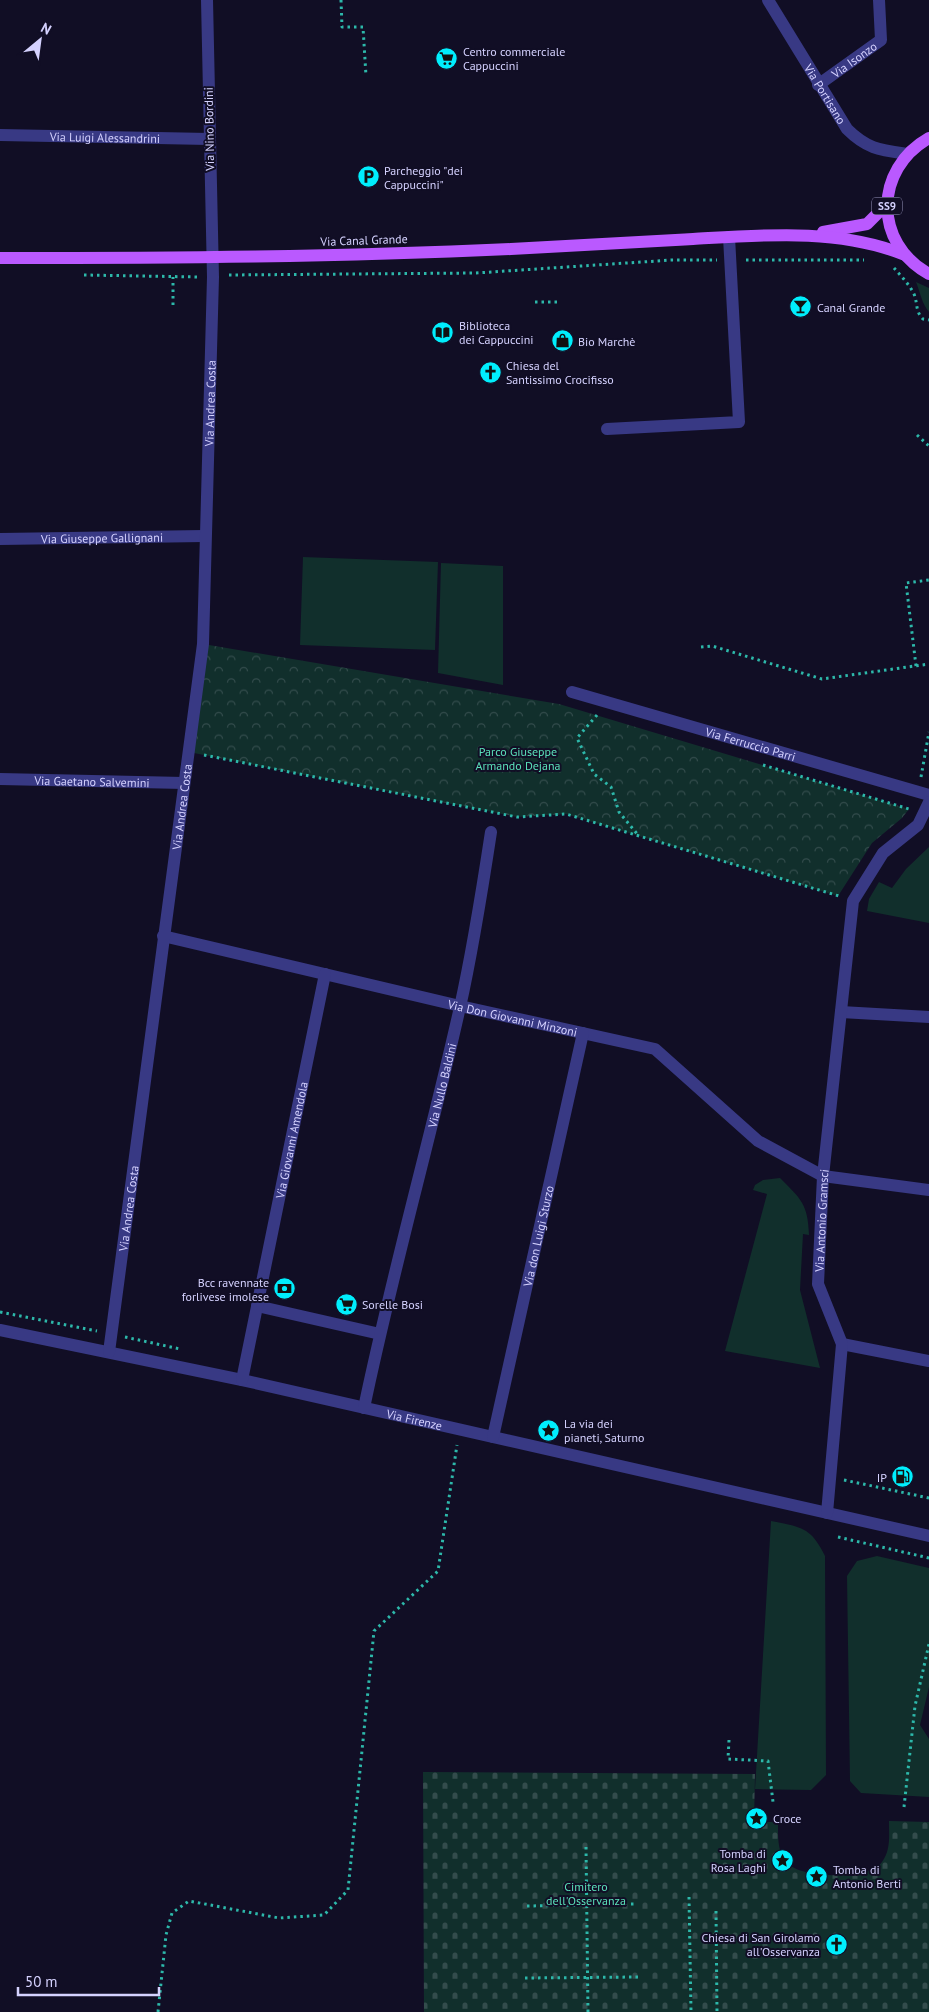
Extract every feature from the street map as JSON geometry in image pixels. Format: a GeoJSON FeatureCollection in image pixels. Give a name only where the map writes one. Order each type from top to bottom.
{"type":"FeatureCollection","features":[{"type":"Feature","properties":{"kind":"main road","name":"SS9"},"geometry":{"type":"LineString","coordinates":[[929,138],[908,154],[897,169],[890,186],[887,204],[894,240],[918,268],[929,274]]}},
{"type":"Feature","properties":{"kind":"main road","name":"Via Canal Grande"},"geometry":{"type":"LineString","coordinates":[[791,236],[867,224],[887,204]]}},
{"type":"Feature","properties":{"kind":"main road","name":"Via Canal Grande"},"geometry":{"type":"LineString","coordinates":[[0,258],[212,259],[509,249],[729,237],[791,236],[855,241],[883,246],[905,255]]}},
{"type":"Feature","properties":{"kind":"street","name":"Via Nino Bordini"},"geometry":{"type":"LineString","coordinates":[[208,0],[212,259]]}},
{"type":"Feature","properties":{"kind":"street","name":"Via Portisano"},"geometry":{"type":"LineString","coordinates":[[768,0],[818,85],[847,129],[859,141],[870,147],[908,154]]}},
{"type":"Feature","properties":{"kind":"street","name":"Via Isonzo"},"geometry":{"type":"LineString","coordinates":[[818,85],[881,40],[879,0]]}},
{"type":"Feature","properties":{"kind":"street","name":"Via Luigi Alessandrini"},"geometry":{"type":"LineString","coordinates":[[0,135],[209,139]]}},
{"type":"Feature","properties":{"kind":"street"},"geometry":{"type":"LineString","coordinates":[[608,429],[739,422],[729,237]]}},
{"type":"Feature","properties":{"kind":"street","name":"Via Andrea Costa"},"geometry":{"type":"LineString","coordinates":[[109,1352],[202,644],[212,259]]}},
{"type":"Feature","properties":{"kind":"street","name":"Via Giuseppe Gallignani"},"geometry":{"type":"LineString","coordinates":[[0,539],[204,536]]}},
{"type":"Feature","properties":{"kind":"street","name":"Via Ferruccio Parri"},"geometry":{"type":"LineString","coordinates":[[572,692],[924,793]]}},
{"type":"Feature","properties":{"kind":"street","name":"Via Gaetano Salvemini"},"geometry":{"type":"LineString","coordinates":[[0,779],[184,783]]}},
{"type":"Feature","properties":{"kind":"street"},"geometry":{"type":"LineString","coordinates":[[853,901],[883,853],[918,825],[929,802]]}},
{"type":"Feature","properties":{"kind":"street","name":"Via Nullo Baldini"},"geometry":{"type":"LineString","coordinates":[[364,1408],[380,1334],[460,1006],[478,916],[491,832]]}},
{"type":"Feature","properties":{"kind":"street","name":"Via Antonio Gramsci"},"geometry":{"type":"LineString","coordinates":[[827,1513],[832,1478],[842,1344],[818,1284],[823,1176],[853,901]]}},
{"type":"Feature","properties":{"kind":"street","name":"Via Don Giovanni Minzoni"},"geometry":{"type":"LineString","coordinates":[[163,936],[460,1006],[655,1049],[758,1141],[823,1176]]}},
{"type":"Feature","properties":{"kind":"street","name":"Via Giovanni Amendola"},"geometry":{"type":"LineString","coordinates":[[242,1380],[325,974]]}},
{"type":"Feature","properties":{"kind":"street"},"geometry":{"type":"LineString","coordinates":[[841,1012],[929,1017]]}},
{"type":"Feature","properties":{"kind":"street","name":"Via don Luigi Sturzo"},"geometry":{"type":"LineString","coordinates":[[493,1437],[583,1033]]}},
{"type":"Feature","properties":{"kind":"street"},"geometry":{"type":"LineString","coordinates":[[823,1176],[929,1190]]}},
{"type":"Feature","properties":{"kind":"street"},"geometry":{"type":"LineString","coordinates":[[257,1306],[380,1334]]}},
{"type":"Feature","properties":{"kind":"street","name":"Via Firenze"},"geometry":{"type":"LineString","coordinates":[[0,1330],[242,1380],[929,1536]]}},
{"type":"Feature","properties":{"kind":"street"},"geometry":{"type":"LineString","coordinates":[[842,1344],[929,1361]]}},
{"type":"Feature","properties":{"kind":"path"},"geometry":{"type":"LineString","coordinates":[[341,0],[342,27],[363,26],[366,76]]}},
{"type":"Feature","properties":{"kind":"path"},"geometry":{"type":"LineString","coordinates":[[760,259],[873,260]]}},
{"type":"Feature","properties":{"kind":"path"},"geometry":{"type":"LineString","coordinates":[[235,274],[476,273],[672,260],[717,260]]}},
{"type":"Feature","properties":{"kind":"path"},"geometry":{"type":"LineString","coordinates":[[887,266],[894,268],[908,284],[914,295],[917,313],[923,319],[929,320]]}},
{"type":"Feature","properties":{"kind":"path"},"geometry":{"type":"LineString","coordinates":[[77,275],[199,277]]}},
{"type":"Feature","properties":{"kind":"path"},"geometry":{"type":"LineString","coordinates":[[173,277],[173,305]]}},
{"type":"Feature","properties":{"kind":"path"},"geometry":{"type":"LineString","coordinates":[[535,302],[560,302]]}},
{"type":"Feature","properties":{"kind":"path"},"geometry":{"type":"LineString","coordinates":[[917,435],[929,446]]}},
{"type":"Feature","properties":{"kind":"path"},"geometry":{"type":"LineString","coordinates":[[916,666],[906,583],[929,580]]}},
{"type":"Feature","properties":{"kind":"path"},"geometry":{"type":"LineString","coordinates":[[701,647],[712,646],[822,679],[929,664]]}},
{"type":"Feature","properties":{"kind":"path"},"geometry":{"type":"LineString","coordinates":[[600,700],[597,715],[577,738],[594,774],[611,787],[619,812],[638,835]]}},
{"type":"Feature","properties":{"kind":"path"},"geometry":{"type":"LineString","coordinates":[[905,814],[924,793],[929,732]]}},
{"type":"Feature","properties":{"kind":"path"},"geometry":{"type":"LineString","coordinates":[[189,752],[518,817],[566,814],[853,901]]}},
{"type":"Feature","properties":{"kind":"path"},"geometry":{"type":"LineString","coordinates":[[838,896],[842,888]]}},
{"type":"Feature","properties":{"kind":"path"},"geometry":{"type":"LineString","coordinates":[[158,2012],[166,1935],[172,1913],[189,1901],[279,1918],[324,1915],[348,1890],[374,1631],[438,1571],[459,1429]]}},
{"type":"Feature","properties":{"kind":"path"},"geometry":{"type":"LineString","coordinates":[[832,1478],[929,1498]]}},
{"type":"Feature","properties":{"kind":"path"},"geometry":{"type":"LineString","coordinates":[[838,1537],[929,1558]]}},
{"type":"Feature","properties":{"kind":"path"},"geometry":{"type":"LineString","coordinates":[[904,1807],[915,1706],[929,1644]]}},
{"type":"Feature","properties":{"kind":"path"},"geometry":{"type":"LineString","coordinates":[[923,1666],[929,1668]]}},
{"type":"Feature","properties":{"kind":"path"},"geometry":{"type":"LineString","coordinates":[[729,1740],[728,1759],[768,1761],[773,1802]]}},
{"type":"Feature","properties":{"kind":"path"},"geometry":{"type":"LineString","coordinates":[[586,1847],[588,2012]]}},
{"type":"Feature","properties":{"kind":"path"},"geometry":{"type":"LineString","coordinates":[[689,1898],[690,2012]]}},
{"type":"Feature","properties":{"kind":"path"},"geometry":{"type":"LineString","coordinates":[[527,1906],[637,1904]]}},
{"type":"Feature","properties":{"kind":"path"},"geometry":{"type":"LineString","coordinates":[[716,1911],[717,2012]]}},
{"type":"Feature","properties":{"kind":"path"},"geometry":{"type":"LineString","coordinates":[[525,1978],[639,1977]]}},
{"type":"Feature","properties":{"kind":"green space"},"geometry":{"type":"Polygon","coordinates":[[[916,282],[929,288],[929,312],[923,302],[916,282]]]}},
{"type":"Feature","properties":{"kind":"green space"},"geometry":{"type":"Polygon","coordinates":[[[303,557],[438,562],[435,650],[300,645],[303,557]]]}},
{"type":"Feature","properties":{"kind":"green space"},"geometry":{"type":"Polygon","coordinates":[[[441,563],[503,566],[503,685],[438,673],[441,563]]]}},
{"type":"Feature","properties":{"kind":"green space","name":"Parco Giuseppe Armando Dejana"},"geometry":{"type":"Polygon","coordinates":[[[203,644],[559,704],[909,809],[902,818],[872,843],[838,896],[566,814],[517,817],[189,752],[203,644]]]}},
{"type":"Feature","properties":{"kind":"green space"},"geometry":{"type":"Polygon","coordinates":[[[929,847],[929,923],[867,911],[869,899],[879,882],[892,888],[906,869],[929,847]]]}},
{"type":"Feature","properties":{"kind":"green space"},"geometry":{"type":"Polygon","coordinates":[[[780,1178],[798,1197],[807,1216],[809,1235],[803,1234],[800,1290],[820,1368],[725,1351],[767,1194],[753,1190],[755,1185],[763,1180],[780,1178]]]}},
{"type":"Feature","properties":{"kind":"green space"},"geometry":{"type":"Polygon","coordinates":[[[771,1521],[804,1530],[815,1539],[825,1556],[826,1775],[811,1790],[755,1789],[771,1521]]]}},
{"type":"Feature","properties":{"kind":"green space"},"geometry":{"type":"Polygon","coordinates":[[[877,1556],[929,1568],[929,1687],[920,1725],[929,1739],[929,1797],[861,1793],[850,1781],[847,1576],[857,1561],[877,1556]]]}},
{"type":"Feature","properties":{"kind":"green space","name":"Cimitero dell'Osservanza"},"geometry":{"type":"Polygon","coordinates":[[[423,1772],[755,1774],[754,1822],[778,1822],[781,1854],[787,1863],[806,1872],[820,1874],[850,1874],[875,1868],[882,1862],[887,1853],[889,1821],[929,1822],[929,2012],[424,2012],[423,1772]]]}},
{"type":"Feature","properties":{"kind":"place","name":"Centro commerciale Cappuccini"},"geometry":{"type":"Point","coordinates":[447,58]}},
{"type":"Feature","properties":{"kind":"place","name":"Parcheggio \"dei Cappuccini\""},"geometry":{"type":"Point","coordinates":[368,177]}},
{"type":"Feature","properties":{"kind":"place","name":"Canal Grande"},"geometry":{"type":"Point","coordinates":[801,307]}},
{"type":"Feature","properties":{"kind":"place","name":"Biblioteca dei Cappuccini"},"geometry":{"type":"Point","coordinates":[443,332]}},
{"type":"Feature","properties":{"kind":"place","name":"Bio Marchè"},"geometry":{"type":"Point","coordinates":[562,341]}},
{"type":"Feature","properties":{"kind":"place","name":"Chiesa del Santissimo Crocifisso"},"geometry":{"type":"Point","coordinates":[490,372]}},
{"type":"Feature","properties":{"kind":"place","name":"Bcc ravennate forlivese imolese"},"geometry":{"type":"Point","coordinates":[285,1289]}},
{"type":"Feature","properties":{"kind":"place","name":"Sorelle Bosi"},"geometry":{"type":"Point","coordinates":[346,1304]}},
{"type":"Feature","properties":{"kind":"place","name":"La via dei pianeti, Saturno"},"geometry":{"type":"Point","coordinates":[548,1430]}},
{"type":"Feature","properties":{"kind":"place","name":"IP"},"geometry":{"type":"Point","coordinates":[903,1477]}},
{"type":"Feature","properties":{"kind":"place","name":"Croce"},"geometry":{"type":"Point","coordinates":[757,1818]}},
{"type":"Feature","properties":{"kind":"place","name":"Tomba di Rosa Laghi"},"geometry":{"type":"Point","coordinates":[782,1860]}},
{"type":"Feature","properties":{"kind":"place","name":"Tomba di Antonio Berti"},"geometry":{"type":"Point","coordinates":[817,1876]}},
{"type":"Feature","properties":{"kind":"place","name":"Chiesa di San Girolamo all'Osservanza"},"geometry":{"type":"Point","coordinates":[836,1944]}}]}
